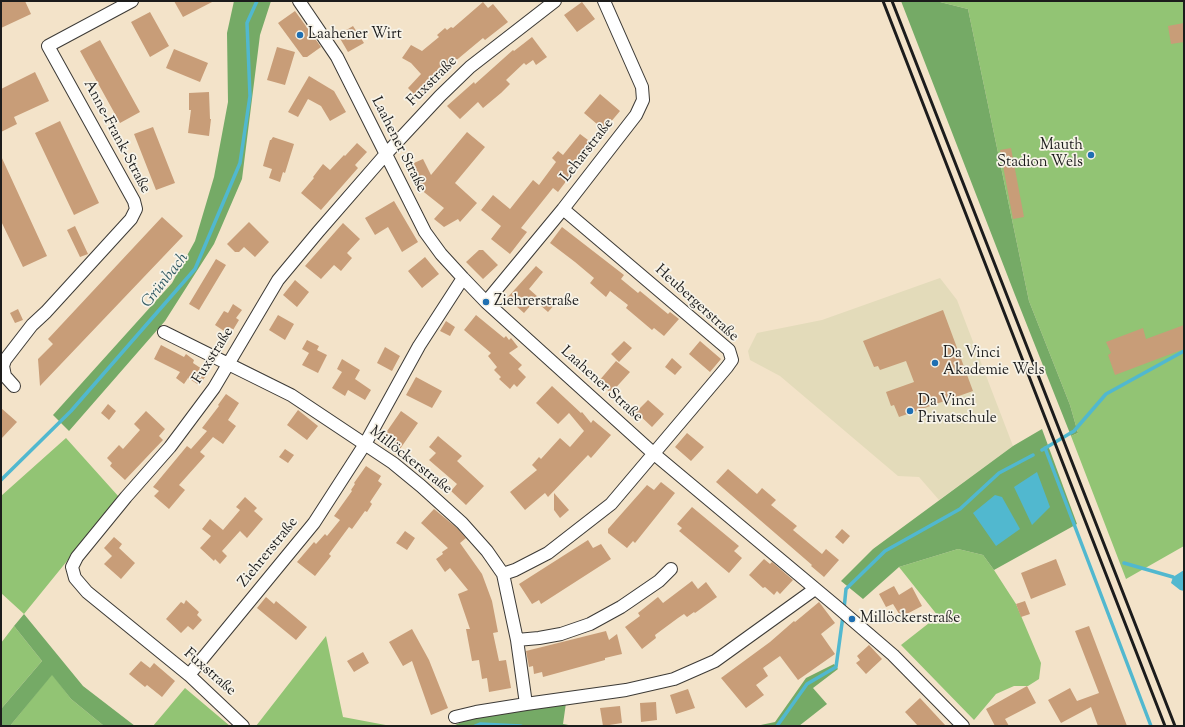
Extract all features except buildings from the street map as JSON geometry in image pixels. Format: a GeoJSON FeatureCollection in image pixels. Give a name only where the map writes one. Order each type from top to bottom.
{"type":"FeatureCollection","features":[{"type":"Feature","properties":{"kind":"street","name":"Anne-Frank-Straße"},"geometry":{"type":"LineString","coordinates":[[14,386],[4,376],[3,366],[5,360],[32,325],[46,312],[131,219],[136,209],[134,201],[48,46],[132,1]]}},
{"type":"Feature","properties":{"kind":"street","name":"Laahener Straße"},"geometry":{"type":"LineString","coordinates":[[299,1],[337,57],[425,232],[441,254],[486,302],[654,453],[852,619],[902,663],[962,726]]}},
{"type":"Feature","properties":{"kind":"street","name":"Fuxstraße"},"geometry":{"type":"LineString","coordinates":[[243,726],[189,675],[87,592],[75,578],[72,567],[126,498],[170,447],[214,388],[278,280],[318,232],[385,155],[440,96],[470,67],[555,1]]}},
{"type":"Feature","properties":{"kind":"street","name":"Leharstraße"},"geometry":{"type":"LineString","coordinates":[[486,302],[563,209],[636,115],[643,100],[642,87],[604,1]]}},
{"type":"Feature","properties":{"kind":"street","name":"Heubergerstraße"},"geometry":{"type":"LineString","coordinates":[[563,209],[728,350],[732,360],[727,368],[654,453]]}},
{"type":"Feature","properties":{"kind":"street","name":"Ziehrerstraße"},"geometry":{"type":"LineString","coordinates":[[189,675],[314,523],[364,444],[419,346],[463,278]]}},
{"type":"Feature","properties":{"kind":"street","name":"Millöckerstraße"},"geometry":{"type":"LineString","coordinates":[[164,332],[291,395],[393,463],[462,523],[487,551],[503,574],[517,640],[526,704]]}},
{"type":"Feature","properties":{"kind":"street"},"geometry":{"type":"LineString","coordinates":[[503,574],[515,570],[548,553],[587,524],[611,504],[654,453]]}},
{"type":"Feature","properties":{"kind":"street"},"geometry":{"type":"LineString","coordinates":[[517,640],[561,634],[590,624],[621,607],[659,581],[671,569]]}},
{"type":"Feature","properties":{"kind":"street"},"geometry":{"type":"LineString","coordinates":[[455,717],[526,704],[626,690],[674,679],[715,661],[815,589]]}},
{"type":"Feature","properties":{"kind":"shaded area","name":"Da Vinci Privatschule"},"geometry":{"type":"Polygon","coordinates":[[[940,278],[957,300],[1013,446],[939,500],[919,477],[898,476],[780,376],[750,360],[748,351],[757,333],[822,320],[940,278]]]}},
{"type":"Feature","properties":{"kind":"green space"},"geometry":{"type":"Polygon","coordinates":[[[234,1],[271,1],[260,35],[242,179],[214,244],[165,321],[69,431],[53,415],[172,283],[195,241],[214,177],[228,102],[227,33],[234,1]]]}},
{"type":"Feature","properties":{"kind":"green space"},"geometry":{"type":"Polygon","coordinates":[[[901,1],[936,1],[968,9],[1029,301],[1070,405],[1078,433],[1071,436],[1015,295],[901,1]]]}},
{"type":"Feature","properties":{"kind":"green space","name":"Mauth Stadion Wels"},"geometry":{"type":"Polygon","coordinates":[[[936,1],[1184,1],[1184,546],[1126,579],[1071,436],[1078,433],[1070,405],[1029,301],[968,9],[936,1]]]}},
{"type":"Feature","properties":{"kind":"green space"},"geometry":{"type":"Polygon","coordinates":[[[1042,429],[1077,524],[994,570],[983,555],[958,549],[899,567],[863,599],[841,581],[873,549],[1013,446],[1042,429]]]}},
{"type":"Feature","properties":{"kind":"green space"},"geometry":{"type":"Polygon","coordinates":[[[66,438],[119,497],[24,614],[1,593],[1,496],[66,438]]]}},
{"type":"Feature","properties":{"kind":"green space"},"geometry":{"type":"Polygon","coordinates":[[[958,549],[983,555],[994,570],[1016,604],[1041,663],[1039,679],[1028,686],[1014,686],[996,694],[974,720],[901,645],[938,616],[899,567],[958,549]]]}},
{"type":"Feature","properties":{"kind":"green space"},"geometry":{"type":"Polygon","coordinates":[[[24,614],[83,686],[135,726],[104,726],[71,699],[52,675],[10,726],[1,726],[1,709],[42,661],[14,626],[24,614]]]}},
{"type":"Feature","properties":{"kind":"green space"},"geometry":{"type":"Polygon","coordinates":[[[14,626],[42,661],[1,709],[1,643],[14,626]]]}},
{"type":"Feature","properties":{"kind":"green space"},"geometry":{"type":"Polygon","coordinates":[[[326,636],[343,717],[391,726],[256,726],[326,636]]]}},
{"type":"Feature","properties":{"kind":"green space"},"geometry":{"type":"Polygon","coordinates":[[[834,664],[838,669],[813,688],[827,704],[799,726],[756,726],[775,722],[806,678],[834,664]]]}},
{"type":"Feature","properties":{"kind":"green space"},"geometry":{"type":"Polygon","coordinates":[[[52,674],[71,699],[104,726],[10,726],[52,674]]]}},
{"type":"Feature","properties":{"kind":"green space"},"geometry":{"type":"Polygon","coordinates":[[[185,688],[230,726],[153,726],[185,688]]]}},
{"type":"Feature","properties":{"kind":"green space"},"geometry":{"type":"Polygon","coordinates":[[[566,703],[563,724],[574,726],[453,726],[466,720],[527,706],[566,703]]]}},
{"type":"Feature","properties":{"kind":"water"},"geometry":{"type":"Polygon","coordinates":[[[1037,472],[1050,507],[1032,525],[1014,487],[1037,472]]]}},
{"type":"Feature","properties":{"kind":"water"},"geometry":{"type":"Polygon","coordinates":[[[995,495],[1002,497],[1020,529],[996,546],[973,513],[995,495]]]}},
{"type":"Feature","properties":{"kind":"water"},"geometry":{"type":"Polygon","coordinates":[[[1184,570],[1184,591],[1180,590],[1171,583],[1173,577],[1184,570]]]}},
{"type":"Feature","properties":{"kind":"waterway","name":"Grünbach"},"geometry":{"type":"LineString","coordinates":[[1,480],[71,411],[195,269],[240,163],[250,96],[247,23],[257,1]]}},
{"type":"Feature","properties":{"kind":"waterway"},"geometry":{"type":"LineString","coordinates":[[1042,450],[1074,431],[1106,394],[1184,351]]}},
{"type":"Feature","properties":{"kind":"waterway"},"geometry":{"type":"LineString","coordinates":[[1045,448],[1151,726]]}},
{"type":"Feature","properties":{"kind":"waterway"},"geometry":{"type":"LineString","coordinates":[[844,609],[846,589],[885,551],[960,509],[999,473],[1033,455]]}},
{"type":"Feature","properties":{"kind":"waterway"},"geometry":{"type":"LineString","coordinates":[[1124,563],[1173,577]]}},
{"type":"Feature","properties":{"kind":"waterway"},"geometry":{"type":"LineString","coordinates":[[777,726],[807,684],[836,667],[843,616]]}},
{"type":"Feature","properties":{"kind":"waterway"},"geometry":{"type":"LineString","coordinates":[[475,726],[480,724],[521,726]]}},
{"type":"Feature","properties":{"kind":"railway"},"geometry":{"type":"LineString","coordinates":[[883,1],[1165,726]]}},
{"type":"Feature","properties":{"kind":"railway"},"geometry":{"type":"LineString","coordinates":[[892,1],[1175,726]]}},
{"type":"Feature","properties":{"kind":"place","name":"Laahener Wirt"},"geometry":{"type":"Point","coordinates":[300,35]}},
{"type":"Feature","properties":{"kind":"place","name":"Mauth Stadion Wels"},"geometry":{"type":"Point","coordinates":[1091,155]}},
{"type":"Feature","properties":{"kind":"place","name":"Ziehrerstraße"},"geometry":{"type":"Point","coordinates":[486,302]}},
{"type":"Feature","properties":{"kind":"place","name":"Da Vinci Akademie Wels"},"geometry":{"type":"Point","coordinates":[935,363]}},
{"type":"Feature","properties":{"kind":"place","name":"Da Vinci Privatschule"},"geometry":{"type":"Point","coordinates":[910,411]}},
{"type":"Feature","properties":{"kind":"place","name":"Millöckerstraße"},"geometry":{"type":"Point","coordinates":[852,619]}}]}
